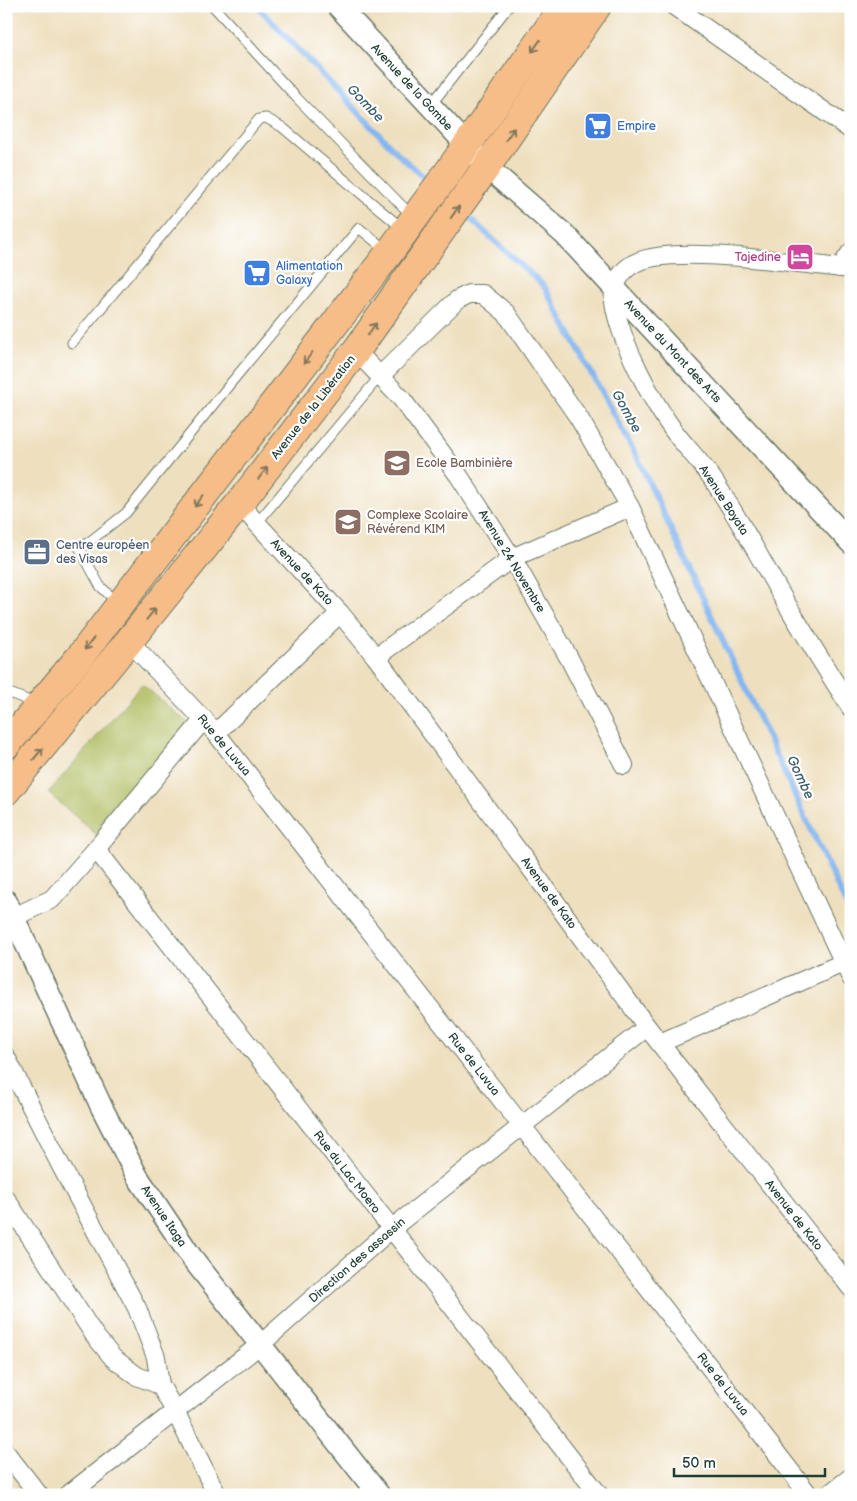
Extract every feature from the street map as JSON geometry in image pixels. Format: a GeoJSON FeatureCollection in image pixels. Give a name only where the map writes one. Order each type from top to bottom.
{"type":"FeatureCollection","features":[{"type":"Feature","properties":{"kind":"main road"},"geometry":{"type":"LineString","coordinates":[[6,745],[79,658],[389,253],[467,146],[564,6]]}},
{"type":"Feature","properties":{"kind":"main road","name":"Avenue de la Libération"},"geometry":{"type":"LineString","coordinates":[[6,791],[129,641],[248,513],[356,351],[479,178],[597,6]]}},
{"type":"Feature","properties":{"kind":"street","name":"Avenue de la Gombe"},"geometry":{"type":"LineString","coordinates":[[338,6],[467,146],[479,178]]}},
{"type":"Feature","properties":{"kind":"street"},"geometry":{"type":"LineString","coordinates":[[674,6],[851,130]]}},
{"type":"Feature","properties":{"kind":"street","name":"Avenue du Mont des Arts"},"geometry":{"type":"LineString","coordinates":[[479,178],[565,236],[851,543]]}},
{"type":"Feature","properties":{"kind":"street"},"geometry":{"type":"LineString","coordinates":[[613,287],[629,267],[649,257],[714,255],[846,268],[851,252]]}},
{"type":"Feature","properties":{"kind":"street","name":"Avenue Boyata"},"geometry":{"type":"LineString","coordinates":[[613,287],[613,300],[628,345],[653,399],[675,432],[711,477],[851,708]]}},
{"type":"Feature","properties":{"kind":"street"},"geometry":{"type":"LineString","coordinates":[[380,376],[457,300],[469,294],[483,294],[506,313],[579,418],[630,507],[847,970],[660,1043]]}},
{"type":"Feature","properties":{"kind":"street","name":"Avenue 24 Novembre"},"geometry":{"type":"LineString","coordinates":[[356,351],[401,398],[459,476],[512,558],[569,658],[624,765]]}},
{"type":"Feature","properties":{"kind":"street"},"geometry":{"type":"LineString","coordinates":[[376,657],[512,558],[630,507]]}},
{"type":"Feature","properties":{"kind":"street","name":"Avenue de Kato"},"geometry":{"type":"LineString","coordinates":[[248,513],[340,613],[376,657],[647,1027],[851,1288]]}},
{"type":"Feature","properties":{"kind":"street"},"geometry":{"type":"LineString","coordinates":[[216,733],[340,613]]}},
{"type":"Feature","properties":{"kind":"street","name":"Rue de Luvua"},"geometry":{"type":"LineString","coordinates":[[129,641],[216,733],[809,1495]]}},
{"type":"Feature","properties":{"kind":"street"},"geometry":{"type":"LineString","coordinates":[[10,909],[52,899],[204,719]]}},
{"type":"Feature","properties":{"kind":"street","name":"Rue du Lac Moero"},"geometry":{"type":"LineString","coordinates":[[96,849],[599,1495]]}},
{"type":"Feature","properties":{"kind":"street","name":"Avenue Itaga"},"geometry":{"type":"LineString","coordinates":[[10,909],[102,1108],[137,1176],[192,1258],[379,1495]]}},
{"type":"Feature","properties":{"kind":"street","name":"Direction des assassin"},"geometry":{"type":"LineString","coordinates":[[68,1495],[260,1344],[391,1229],[647,1027]]}},
{"type":"Feature","properties":{"kind":"street"},"geometry":{"type":"LineString","coordinates":[[6,1057],[137,1308],[156,1357],[160,1385],[175,1411],[216,1495]]}},
{"type":"Feature","properties":{"kind":"street"},"geometry":{"type":"LineString","coordinates":[[6,1199],[95,1336],[113,1358],[137,1376],[160,1385]]}},
{"type":"Feature","properties":{"kind":"street"},"geometry":{"type":"LineString","coordinates":[[6,1453],[39,1495]]}},
{"type":"Feature","properties":{"kind":"street"},"geometry":{"type":"LineString","coordinates":[[828,1495],[851,1477]]}},
{"type":"Feature","properties":{"kind":"lane"},"geometry":{"type":"LineString","coordinates":[[213,6],[295,96],[414,219]]}},
{"type":"Feature","properties":{"kind":"lane"},"geometry":{"type":"LineString","coordinates":[[430,106],[509,6]]}},
{"type":"Feature","properties":{"kind":"lane"},"geometry":{"type":"LineString","coordinates":[[72,343],[258,119],[266,118],[282,127],[414,219]]}},
{"type":"Feature","properties":{"kind":"lane"},"geometry":{"type":"LineString","coordinates":[[120,604],[100,586],[80,549],[126,513],[359,228],[389,253]]}},
{"type":"Feature","properties":{"kind":"lane"},"geometry":{"type":"LineString","coordinates":[[248,513],[380,376]]}},
{"type":"Feature","properties":{"kind":"lane"},"geometry":{"type":"LineString","coordinates":[[6,695],[12,694],[39,705]]}},
{"type":"Feature","properties":{"kind":"green space"},"geometry":{"type":"Polygon","coordinates":[[[142,684],[190,725],[97,835],[48,793],[142,684]]]}},
{"type":"Feature","properties":{"kind":"waterway","name":"Gombe"},"geometry":{"type":"LineString","coordinates":[[257,6],[400,156],[432,184]]}},
{"type":"Feature","properties":{"kind":"waterway","name":"Gombe"},"geometry":{"type":"LineString","coordinates":[[462,211],[544,286],[639,461],[851,915]]}},
{"type":"Feature","properties":{"kind":"place","name":"Empire"},"geometry":{"type":"Point","coordinates":[598,126]}},
{"type":"Feature","properties":{"kind":"place","name":"Tajedine"},"geometry":{"type":"Point","coordinates":[800,257]}},
{"type":"Feature","properties":{"kind":"place","name":"Alimentation Galaxy"},"geometry":{"type":"Point","coordinates":[257,273]}},
{"type":"Feature","properties":{"kind":"place","name":"Ecole Bambinière"},"geometry":{"type":"Point","coordinates":[397,463]}},
{"type":"Feature","properties":{"kind":"place","name":"Complexe Scolaire Révérend KIM"},"geometry":{"type":"Point","coordinates":[348,522]}},
{"type":"Feature","properties":{"kind":"place","name":"Centre européen des Visas"},"geometry":{"type":"Point","coordinates":[37,552]}}]}
